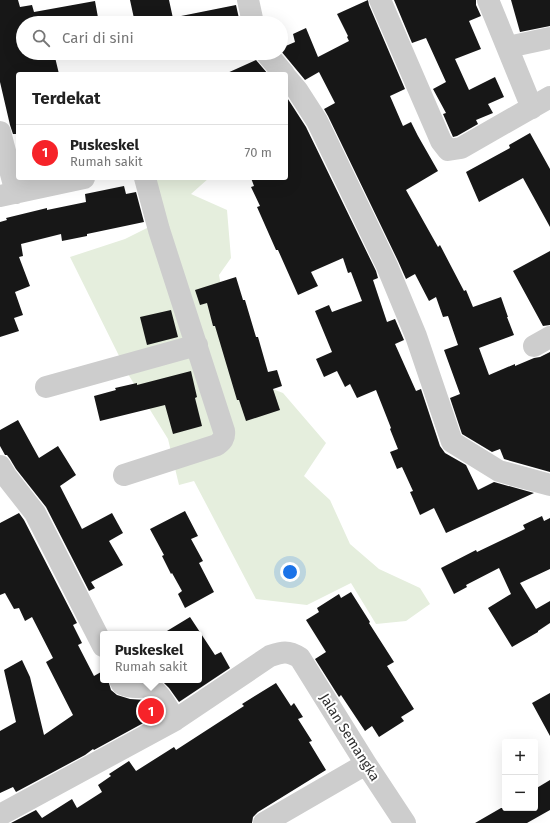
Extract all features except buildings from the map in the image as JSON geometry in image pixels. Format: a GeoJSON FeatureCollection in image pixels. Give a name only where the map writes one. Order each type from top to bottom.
{"type":"FeatureCollection","features":[{"type":"Feature","properties":{"kind":"street"},"geometry":{"type":"LineString","coordinates":[[248,0],[251,16]]}},
{"type":"Feature","properties":{"kind":"street"},"geometry":{"type":"LineString","coordinates":[[380,0],[441,141],[448,150],[461,148],[544,105],[508,48],[488,0]]}},
{"type":"Feature","properties":{"kind":"street"},"geometry":{"type":"LineString","coordinates":[[508,48],[550,38]]}},
{"type":"Feature","properties":{"kind":"street"},"geometry":{"type":"LineString","coordinates":[[272,60],[282,72]]}},
{"type":"Feature","properties":{"kind":"street"},"geometry":{"type":"LineString","coordinates":[[288,79],[297,90],[317,121],[387,266],[416,336],[452,442],[499,471],[550,485]]}},
{"type":"Feature","properties":{"kind":"street"},"geometry":{"type":"LineString","coordinates":[[0,132],[8,194],[74,180]]}},
{"type":"Feature","properties":{"kind":"street"},"geometry":{"type":"LineString","coordinates":[[124,475],[217,445],[222,441],[224,436],[224,431],[197,345],[159,230],[146,180]]}},
{"type":"Feature","properties":{"kind":"street"},"geometry":{"type":"LineString","coordinates":[[46,387],[197,345]]}},
{"type":"Feature","properties":{"kind":"street"},"geometry":{"type":"LineString","coordinates":[[0,466],[35,513],[100,640]]}},
{"type":"Feature","properties":{"kind":"street","name":"Jalan Semangka"},"geometry":{"type":"LineString","coordinates":[[175,720],[270,656],[283,652],[293,654],[300,658],[366,764],[405,823]]}},
{"type":"Feature","properties":{"kind":"street"},"geometry":{"type":"LineString","coordinates":[[0,815],[175,720],[154,690],[148,687],[132,688],[122,683]]}},
{"type":"Feature","properties":{"kind":"street"},"geometry":{"type":"LineString","coordinates":[[264,823],[366,764]]}},
{"type":"Feature","properties":{"kind":"green space"},"geometry":{"type":"Polygon","coordinates":[[[137,180],[207,180],[191,194],[227,210],[231,258],[219,275],[241,377],[283,393],[326,443],[304,476],[330,500],[350,544],[379,569],[420,588],[430,604],[406,621],[376,624],[351,583],[307,605],[256,599],[194,481],[179,485],[168,439],[128,374],[70,257],[125,239],[150,225],[137,180]]]}},
{"type":"Feature","properties":{"kind":"place","name":"Puskeskel"},"geometry":{"type":"Point","coordinates":[151,711]}}]}
